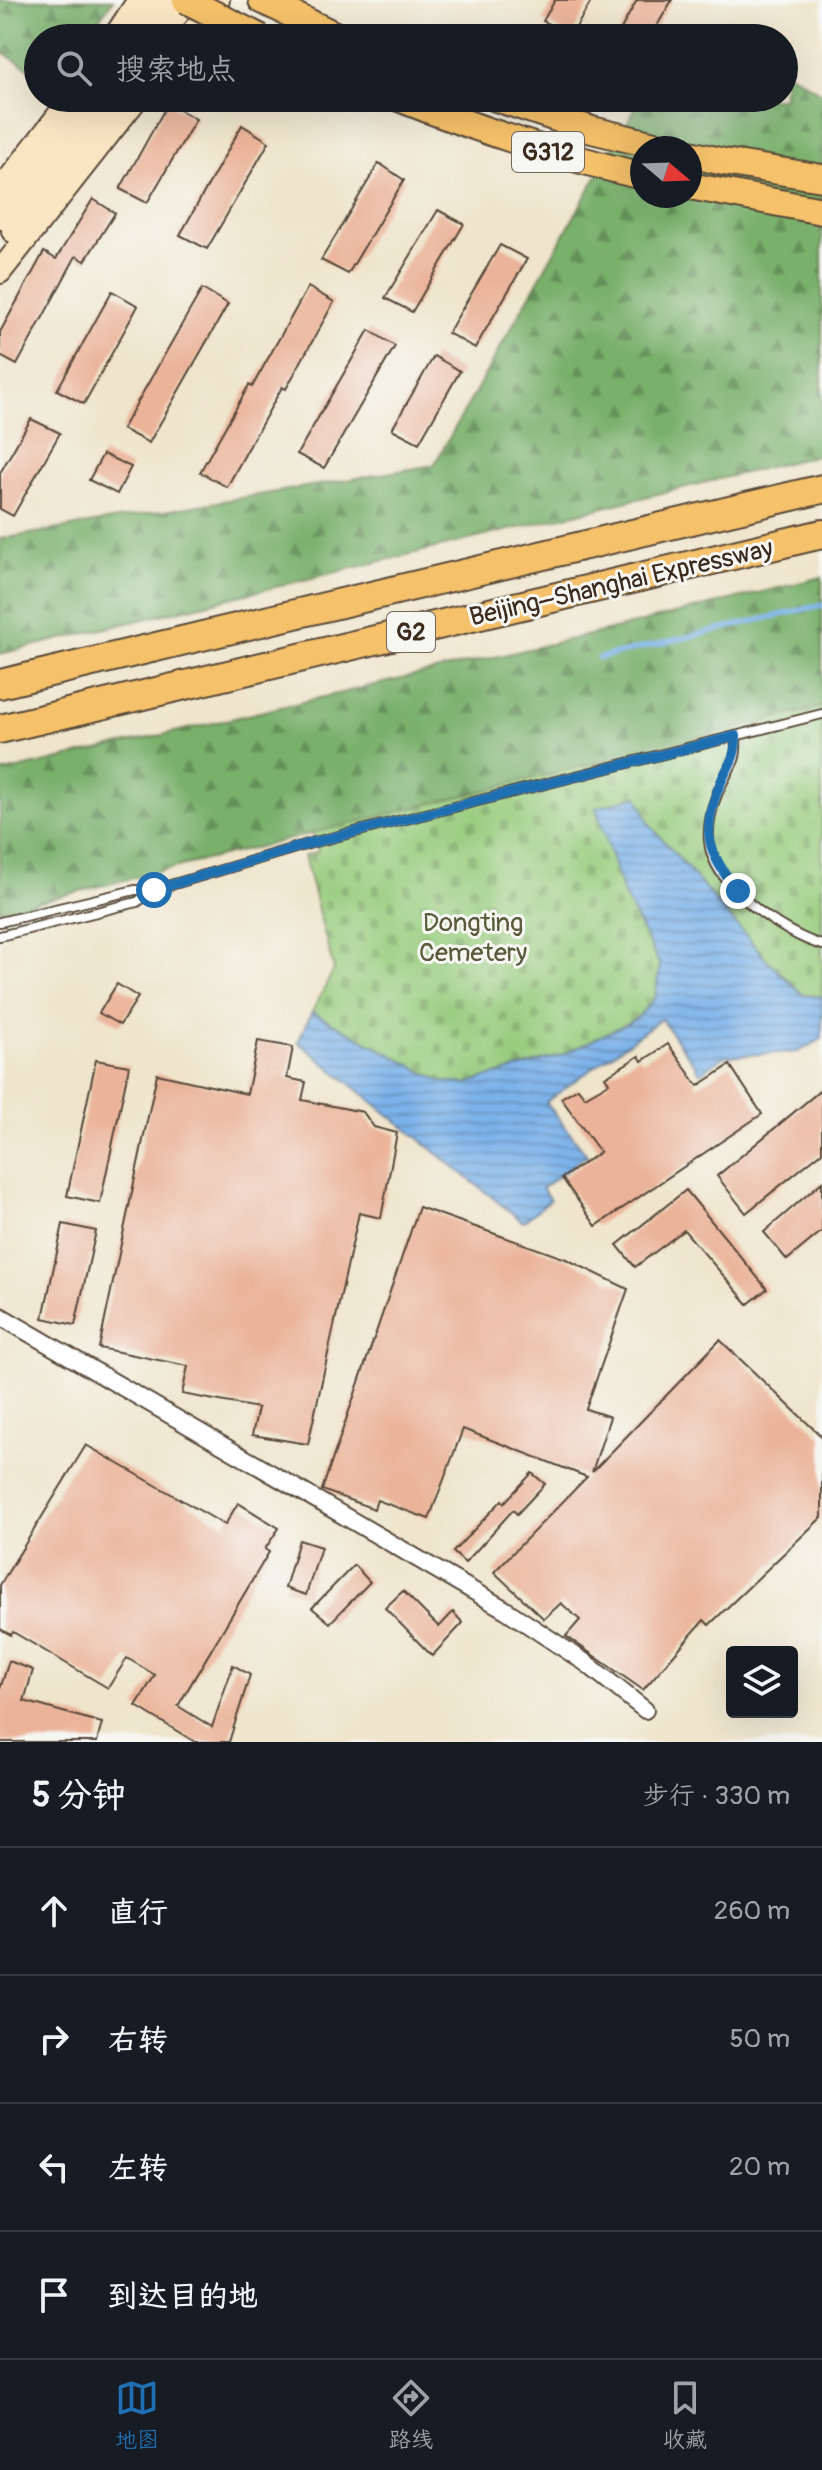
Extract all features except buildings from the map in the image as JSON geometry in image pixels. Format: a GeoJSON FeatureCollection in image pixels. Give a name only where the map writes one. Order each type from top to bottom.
{"type":"FeatureCollection","features":[{"type":"Feature","properties":{"kind":"highway"},"geometry":{"type":"LineString","coordinates":[[187,0],[234,24]]}},
{"type":"Feature","properties":{"kind":"highway"},"geometry":{"type":"LineString","coordinates":[[262,0],[312,24]]}},
{"type":"Feature","properties":{"kind":"highway","name":"G312"},"geometry":{"type":"LineString","coordinates":[[435,112],[566,158],[630,173]]}},
{"type":"Feature","properties":{"kind":"highway","name":"G312"},"geometry":{"type":"LineString","coordinates":[[538,112],[630,139]]}},
{"type":"Feature","properties":{"kind":"highway"},"geometry":{"type":"LineString","coordinates":[[702,157],[822,178]]}},
{"type":"Feature","properties":{"kind":"highway"},"geometry":{"type":"LineString","coordinates":[[702,188],[822,211]]}},
{"type":"Feature","properties":{"kind":"highway","name":"Beijing–Shanghai Expressway"},"geometry":{"type":"LineString","coordinates":[[0,684],[822,489]]}},
{"type":"Feature","properties":{"kind":"highway","name":"Beijing–Shanghai Expressway"},"geometry":{"type":"LineString","coordinates":[[0,729],[822,534]]}},
{"type":"Feature","properties":{"kind":"main road"},"geometry":{"type":"LineString","coordinates":[[123,24],[139,0]]}},
{"type":"Feature","properties":{"kind":"main road"},"geometry":{"type":"LineString","coordinates":[[144,24],[162,0]]}},
{"type":"Feature","properties":{"kind":"main road"},"geometry":{"type":"LineString","coordinates":[[169,24],[187,0]]}},
{"type":"Feature","properties":{"kind":"main road"},"geometry":{"type":"LineString","coordinates":[[199,24],[218,0]]}},
{"type":"Feature","properties":{"kind":"main road"},"geometry":{"type":"LineString","coordinates":[[0,191],[81,112]]}},
{"type":"Feature","properties":{"kind":"main road"},"geometry":{"type":"LineString","coordinates":[[0,218],[82,112]]}},
{"type":"Feature","properties":{"kind":"main road"},"geometry":{"type":"LineString","coordinates":[[0,248],[83,112]]}},
{"type":"Feature","properties":{"kind":"main road"},"geometry":{"type":"LineString","coordinates":[[0,272],[126,112]]}},
{"type":"Feature","properties":{"kind":"street"},"geometry":{"type":"LineString","coordinates":[[0,1316],[506,1610],[586,1663],[645,1710]]}},
{"type":"Feature","properties":{"kind":"lane"},"geometry":{"type":"LineString","coordinates":[[0,922],[135,890],[154,890],[315,842],[822,714]]}},
{"type":"Feature","properties":{"kind":"lane"},"geometry":{"type":"LineString","coordinates":[[736,736],[735,757],[721,782],[712,811],[709,843],[718,867],[762,914],[795,935],[822,945]]}},
{"type":"Feature","properties":{"kind":"lane"},"geometry":{"type":"LineString","coordinates":[[0,936],[137,902],[154,890]]}},
{"type":"Feature","properties":{"kind":"green space"},"geometry":{"type":"Polygon","coordinates":[[[0,0],[113,0],[95,24],[24,24],[24,66],[0,51],[0,0]]]}},
{"type":"Feature","properties":{"kind":"green space"},"geometry":{"type":"Polygon","coordinates":[[[798,78],[822,93],[822,454],[0,654],[0,539],[434,465],[633,112],[798,112],[798,78]]]}},
{"type":"Feature","properties":{"kind":"green space"},"geometry":{"type":"Polygon","coordinates":[[[822,577],[822,707],[0,911],[0,773],[822,577]]]}},
{"type":"Feature","properties":{"kind":"green space","name":"Dongting Cemetery"},"geometry":{"type":"Polygon","coordinates":[[[822,707],[822,997],[803,995],[767,960],[649,824],[638,797],[623,893],[660,965],[655,998],[636,1019],[562,1055],[467,1084],[440,1081],[312,1012],[334,970],[304,856],[318,852],[312,833],[822,707]]]}},
{"type":"Feature","properties":{"kind":"water"},"geometry":{"type":"Polygon","coordinates":[[[638,796],[649,824],[767,960],[803,995],[822,997],[822,1039],[798,1052],[724,1056],[701,1073],[661,1019],[546,1102],[587,1155],[542,1188],[550,1200],[523,1222],[298,1042],[312,1012],[440,1081],[466,1084],[562,1055],[636,1019],[655,998],[660,965],[623,893],[596,808],[638,796]]]}},
{"type":"Feature","properties":{"kind":"waterway"},"geometry":{"type":"LineString","coordinates":[[599,658],[822,605]]}},
{"type":"Feature","properties":{"kind":"route"},"geometry":{"type":"LineString","coordinates":[[154,890],[315,842],[736,736],[735,757],[721,782],[712,811],[709,843],[718,867],[738,891]]}}]}
